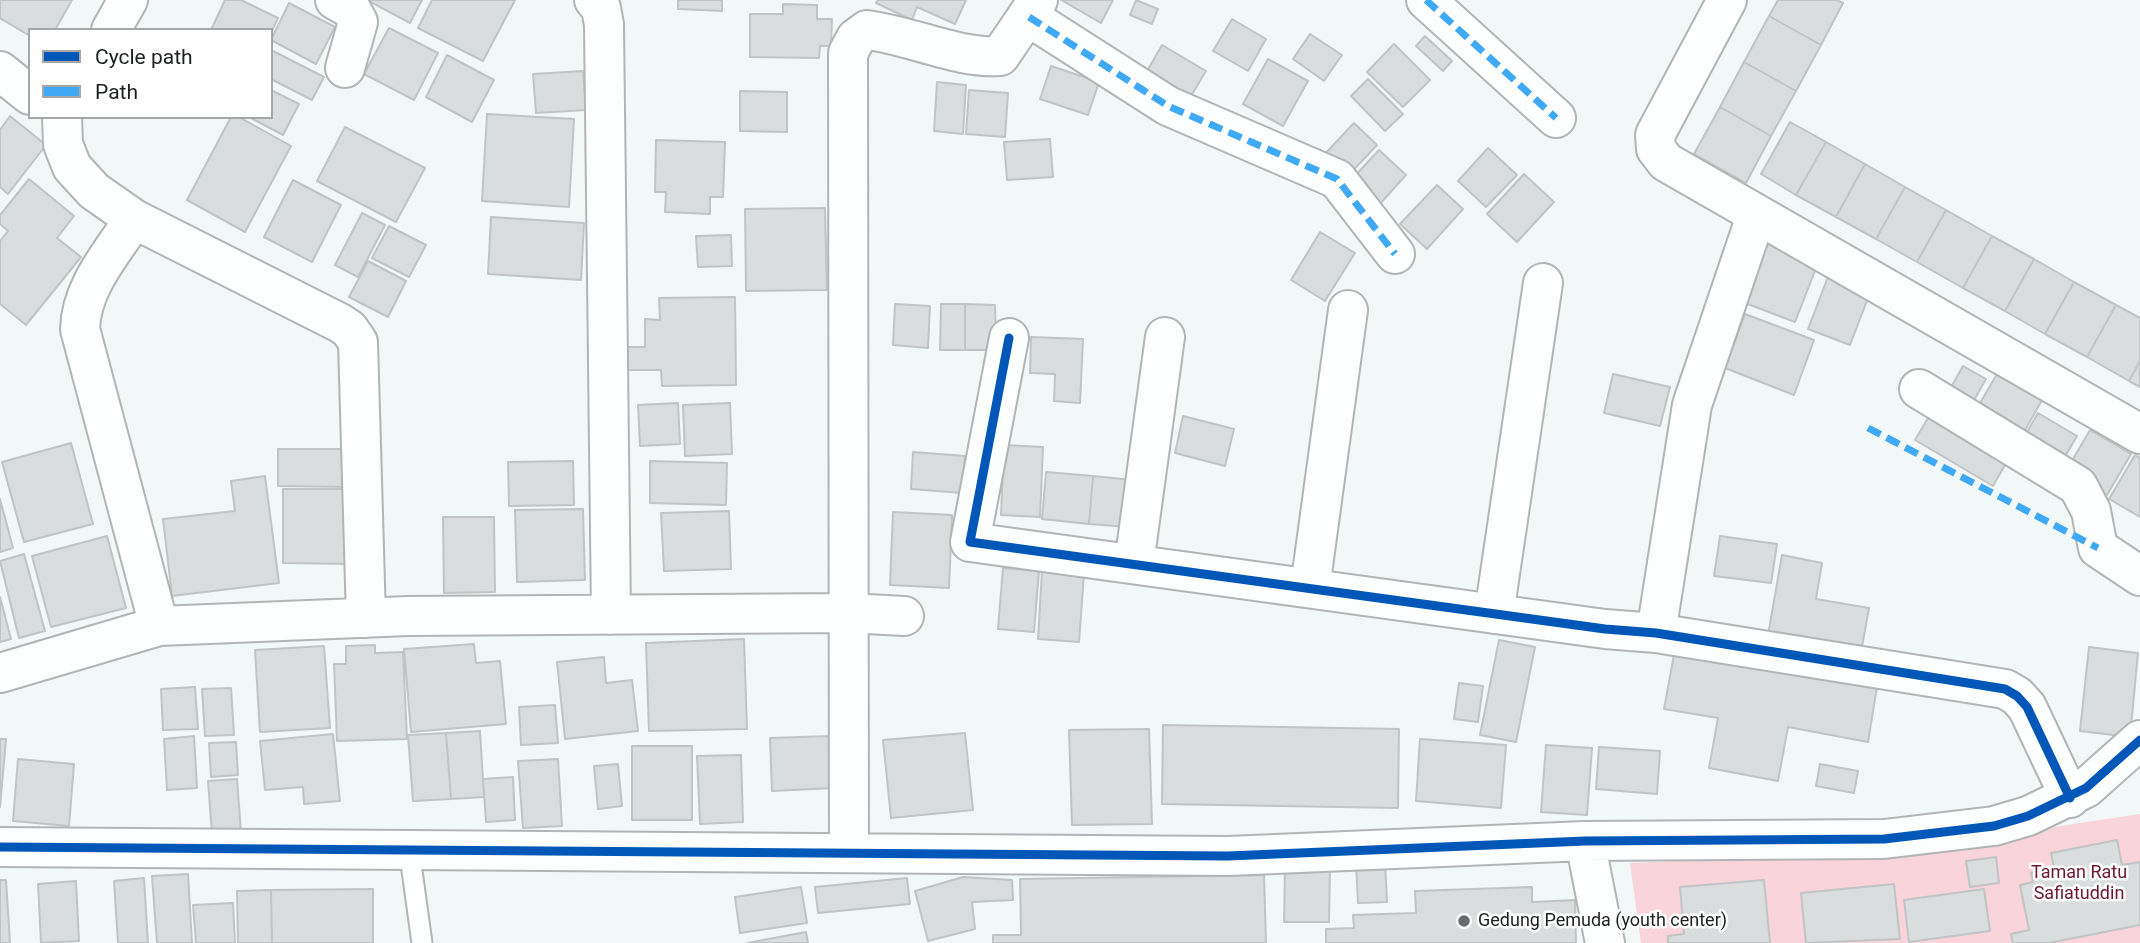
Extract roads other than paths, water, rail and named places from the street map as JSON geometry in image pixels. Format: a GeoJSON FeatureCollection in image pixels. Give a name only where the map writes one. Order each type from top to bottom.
{"type":"FeatureCollection","features":[{"type":"Feature","properties":{"kind":"street"},"geometry":{"type":"LineString","coordinates":[[112,28],[128,0]]}},
{"type":"Feature","properties":{"kind":"street"},"geometry":{"type":"LineString","coordinates":[[335,0],[351,9],[358,22],[345,68]]}},
{"type":"Feature","properties":{"kind":"street"},"geometry":{"type":"LineString","coordinates":[[594,0],[601,8],[604,24],[611,615]]}},
{"type":"Feature","properties":{"kind":"street"},"geometry":{"type":"LineString","coordinates":[[1426,0],[1556,118]]}},
{"type":"Feature","properties":{"kind":"street"},"geometry":{"type":"LineString","coordinates":[[1727,0],[1655,135],[1656,149],[1666,162],[2140,434]]}},
{"type":"Feature","properties":{"kind":"street"},"geometry":{"type":"LineString","coordinates":[[849,853],[848,53],[856,38],[867,30],[897,34],[982,57],[1000,56],[1034,8],[1168,106],[1336,179],[1395,254]]}},
{"type":"Feature","properties":{"kind":"street"},"geometry":{"type":"LineString","coordinates":[[0,71],[28,92]]}},
{"type":"Feature","properties":{"kind":"street"},"geometry":{"type":"LineString","coordinates":[[61,119],[63,144],[72,167],[94,191],[134,219],[349,328],[358,342],[366,618]]}},
{"type":"Feature","properties":{"kind":"street"},"geometry":{"type":"LineString","coordinates":[[1656,633],[1692,405],[1756,216]]}},
{"type":"Feature","properties":{"kind":"street"},"geometry":{"type":"LineString","coordinates":[[134,219],[87,292],[80,312],[80,329],[159,626]]}},
{"type":"Feature","properties":{"kind":"street"},"geometry":{"type":"LineString","coordinates":[[1494,614],[1542,283]]}},
{"type":"Feature","properties":{"kind":"street"},"geometry":{"type":"LineString","coordinates":[[1310,588],[1348,310]]}},
{"type":"Feature","properties":{"kind":"street"},"geometry":{"type":"LineString","coordinates":[[1134,564],[1165,337]]}},
{"type":"Feature","properties":{"kind":"street"},"geometry":{"type":"LineString","coordinates":[[1009,338],[970,542],[1494,614],[1656,633],[2005,689],[2017,696],[2026,707],[2070,798]]}},
{"type":"Feature","properties":{"kind":"street"},"geometry":{"type":"LineString","coordinates":[[1919,389],[2078,486],[2091,511],[2098,548],[2140,576]]}},
{"type":"Feature","properties":{"kind":"street"},"geometry":{"type":"LineString","coordinates":[[0,673],[159,626],[366,618],[848,613],[904,616]]}},
{"type":"Feature","properties":{"kind":"street"},"geometry":{"type":"LineString","coordinates":[[0,846],[1228,856],[1585,841],[1764,841],[1932,836],[1994,827],[2070,798],[2140,740]]}},
{"type":"Feature","properties":{"kind":"street"},"geometry":{"type":"LineString","coordinates":[[1585,841],[1605,943]]}},
{"type":"Feature","properties":{"kind":"lane"},"geometry":{"type":"LineString","coordinates":[[409,849],[422,943]]}},
{"type":"Feature","properties":{"kind":"place","name":"Gedung Pemuda (youth center)"},"geometry":{"type":"Point","coordinates":[1464,921]}},
{"type":"Feature","properties":{"kind":"park label","name":"Taman Ratu Safiatuddin"},"geometry":{"type":"Point","coordinates":[2079,883]}}]}
